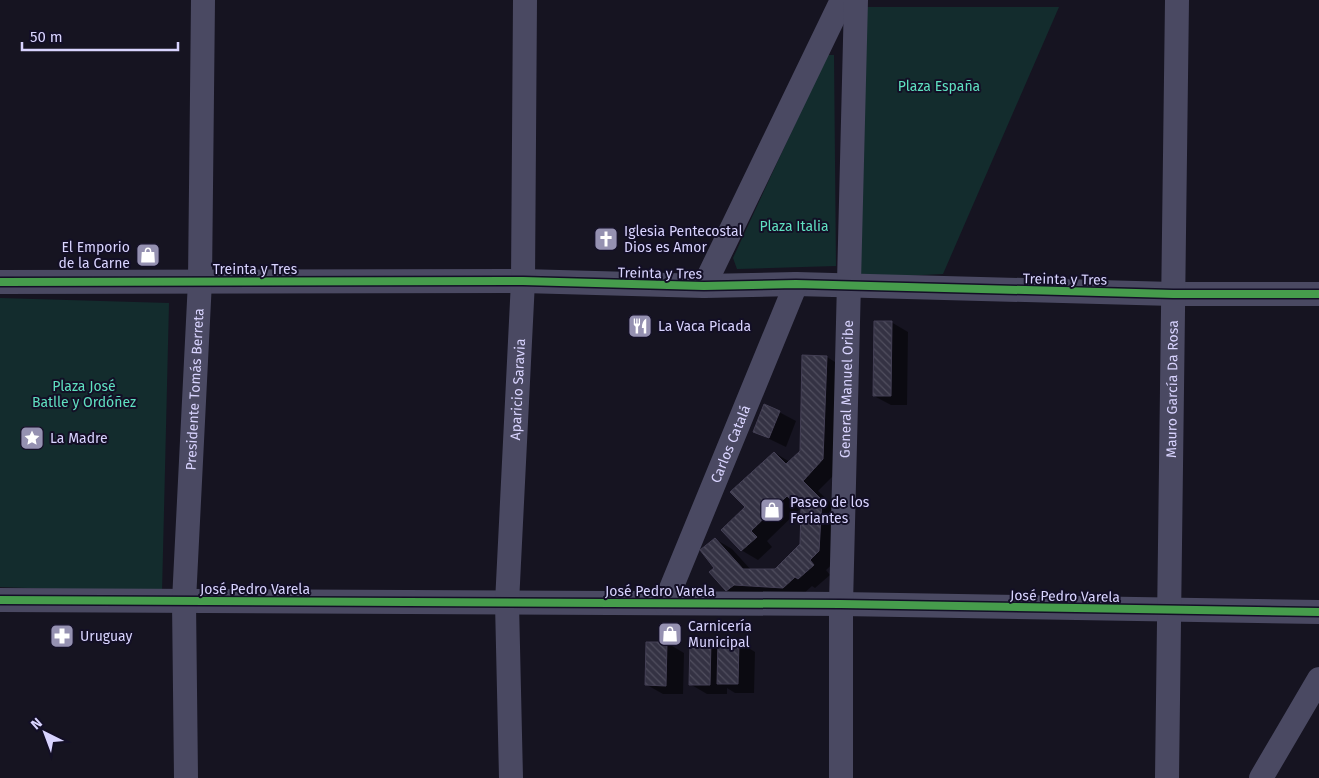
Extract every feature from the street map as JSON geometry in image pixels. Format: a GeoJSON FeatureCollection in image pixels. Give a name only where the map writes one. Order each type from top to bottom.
{"type":"FeatureCollection","features":[{"type":"Feature","properties":{"kind":"street","name":"Presidente Tomás Berreta"},"geometry":{"type":"LineString","coordinates":[[186,778],[184,601],[200,281],[203,0]]}},
{"type":"Feature","properties":{"kind":"street","name":"Aparicio Saravia"},"geometry":{"type":"LineString","coordinates":[[510,778],[507,603],[523,282],[524,0]]}},
{"type":"Feature","properties":{"kind":"street"},"geometry":{"type":"LineString","coordinates":[[704,286],[842,0]]}},
{"type":"Feature","properties":{"kind":"street","name":"General Manuel Oribe"},"geometry":{"type":"LineString","coordinates":[[840,778],[841,604],[856,0]]}},
{"type":"Feature","properties":{"kind":"street","name":"Mauro García Da Rosa"},"geometry":{"type":"LineString","coordinates":[[1167,778],[1177,0]]}},
{"type":"Feature","properties":{"kind":"street","name":"Treinta y Tres"},"geometry":{"type":"LineString","coordinates":[[0,282],[523,282],[704,286],[796,284],[1173,294],[1319,294]]}},
{"type":"Feature","properties":{"kind":"street","name":"Carlos Catalá"},"geometry":{"type":"LineString","coordinates":[[665,603],[796,284]]}},
{"type":"Feature","properties":{"kind":"street","name":"José Pedro Varela"},"geometry":{"type":"LineString","coordinates":[[0,600],[841,604],[1319,612]]}},
{"type":"Feature","properties":{"kind":"street"},"geometry":{"type":"LineString","coordinates":[[1261,778],[1319,679]]}},
{"type":"Feature","properties":{"kind":"green space","name":"Plaza España"},"geometry":{"type":"Polygon","coordinates":[[[861,7],[1059,7],[943,274],[860,278],[861,7]]]}},
{"type":"Feature","properties":{"kind":"green space","name":"Plaza Italia"},"geometry":{"type":"Polygon","coordinates":[[[827,55],[834,55],[836,266],[737,269],[733,258],[827,55]]]}},
{"type":"Feature","properties":{"kind":"green space","name":"Plaza José Batlle y Ordóñez"},"geometry":{"type":"Polygon","coordinates":[[[0,298],[169,303],[162,593],[0,587],[0,298]]]}},
{"type":"Feature","properties":{"kind":"building"},"geometry":{"type":"Polygon","coordinates":[[[874,321],[892,321],[891,396],[873,396],[874,321]]]}},
{"type":"Feature","properties":{"kind":"building"},"geometry":{"type":"Polygon","coordinates":[[[802,355],[827,356],[823,459],[803,481],[822,500],[819,551],[810,560],[814,565],[798,579],[795,577],[783,588],[734,585],[726,591],[709,572],[714,568],[700,550],[715,538],[743,569],[775,569],[800,544],[801,509],[787,496],[751,531],[757,537],[741,551],[721,530],[745,507],[730,492],[774,452],[786,464],[800,451],[802,355]]]}},
{"type":"Feature","properties":{"kind":"building"},"geometry":{"type":"Polygon","coordinates":[[[764,404],[780,411],[769,438],[753,432],[764,404]]]}},
{"type":"Feature","properties":{"kind":"building"},"geometry":{"type":"Polygon","coordinates":[[[718,640],[739,641],[738,684],[717,684],[718,640]]]}},
{"type":"Feature","properties":{"kind":"building"},"geometry":{"type":"Polygon","coordinates":[[[690,641],[711,641],[710,685],[689,685],[690,641]]]}},
{"type":"Feature","properties":{"kind":"building"},"geometry":{"type":"Polygon","coordinates":[[[646,642],[667,642],[666,686],[645,685],[646,642]]]}},
{"type":"Feature","properties":{"kind":"cycle path"},"geometry":{"type":"LineString","coordinates":[[0,282],[523,281],[704,286],[796,284],[1173,294],[1319,294]]}},
{"type":"Feature","properties":{"kind":"cycle path"},"geometry":{"type":"LineString","coordinates":[[0,600],[841,604],[1319,612]]}},
{"type":"Feature","properties":{"kind":"place","name":"Iglesia Pentecostal Dios es Amor"},"geometry":{"type":"Point","coordinates":[606,239]}},
{"type":"Feature","properties":{"kind":"place","name":"El Emporio de la Carne"},"geometry":{"type":"Point","coordinates":[148,255]}},
{"type":"Feature","properties":{"kind":"place","name":"La Vaca Picada"},"geometry":{"type":"Point","coordinates":[640,326]}},
{"type":"Feature","properties":{"kind":"place","name":"La Madre"},"geometry":{"type":"Point","coordinates":[32,438]}},
{"type":"Feature","properties":{"kind":"place","name":"Paseo de los Feriantes"},"geometry":{"type":"Point","coordinates":[772,510]}},
{"type":"Feature","properties":{"kind":"place","name":"Carnicería Municipal"},"geometry":{"type":"Point","coordinates":[670,634]}},
{"type":"Feature","properties":{"kind":"place","name":"Uruguay"},"geometry":{"type":"Point","coordinates":[62,636]}}]}
